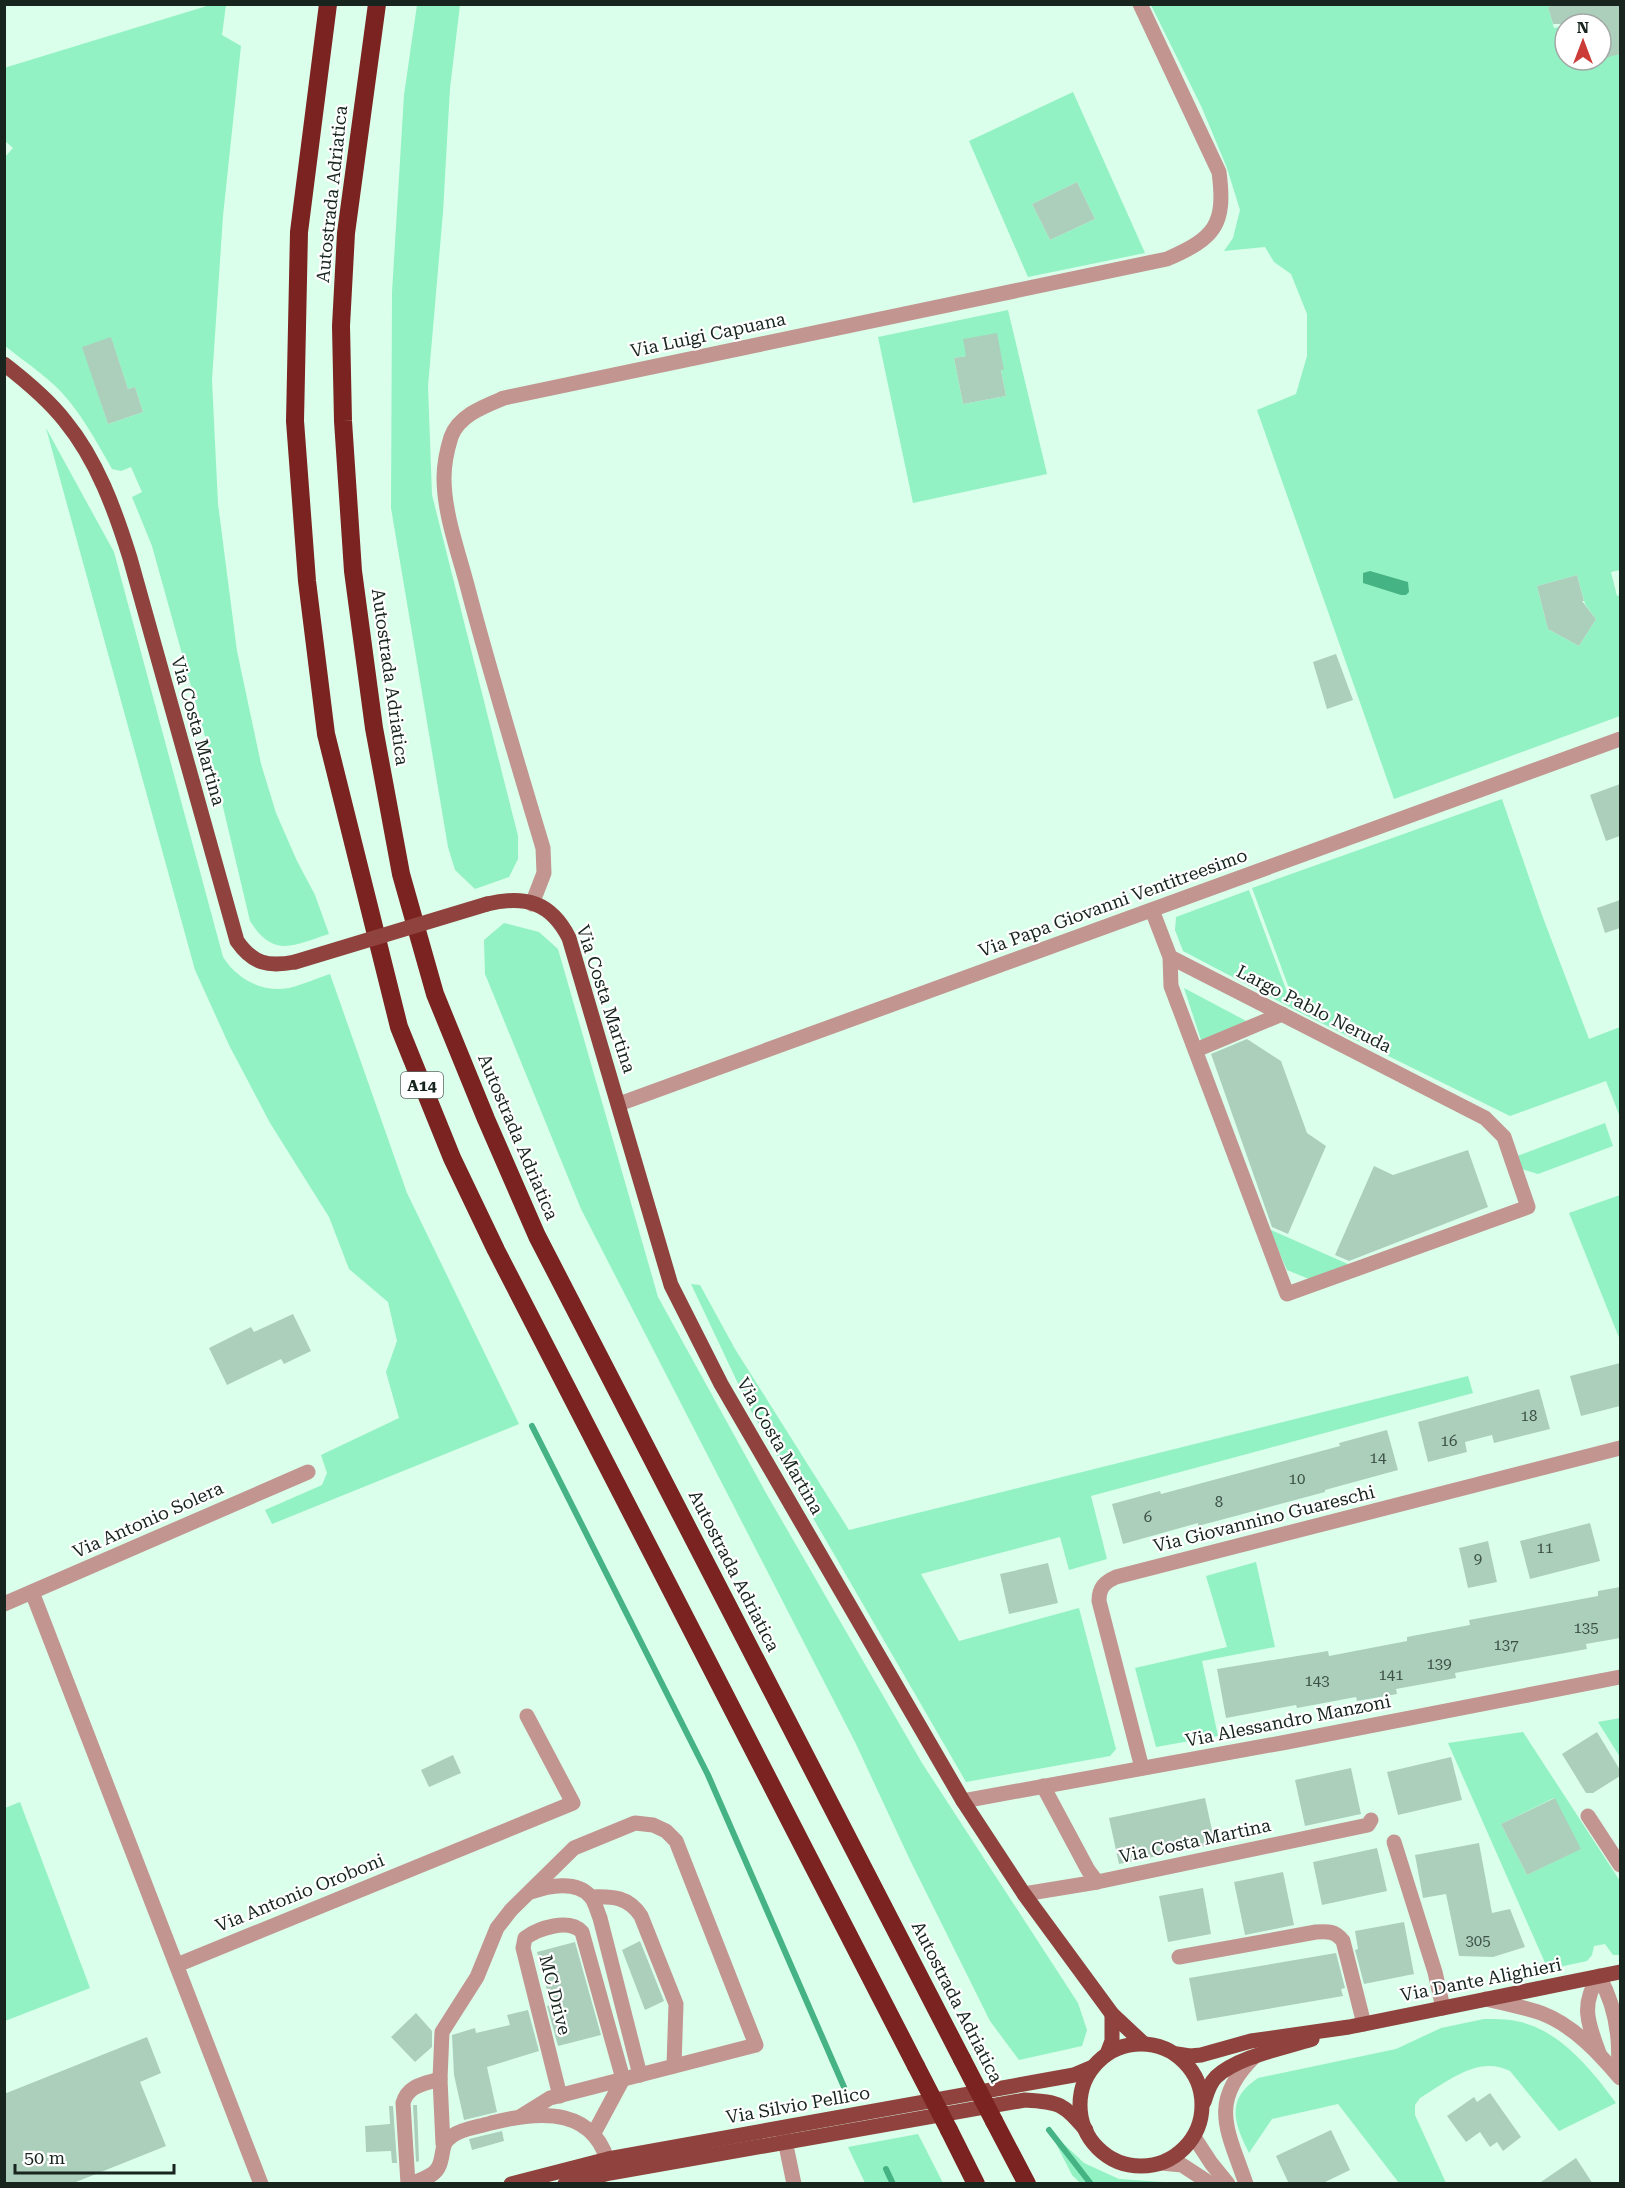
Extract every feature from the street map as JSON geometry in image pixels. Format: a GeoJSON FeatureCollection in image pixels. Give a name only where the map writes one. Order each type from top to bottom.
{"type":"FeatureCollection","features":[{"type":"Feature","properties":{"kind":"highway","name":"Autostrada Adriatica"},"geometry":{"type":"LineString","coordinates":[[328,4],[299,232],[295,421],[306,581],[326,734],[399,1027],[452,1158],[496,1250],[976,2184]]}},
{"type":"Feature","properties":{"kind":"highway","name":"Autostrada Adriatica"},"geometry":{"type":"LineString","coordinates":[[376,4],[346,233],[341,326],[343,421],[353,571],[374,728],[401,874],[428,972],[486,1119],[537,1236],[1027,2184]]}},
{"type":"Feature","properties":{"kind":"main road","name":"Via Costa Martina"},"geometry":{"type":"LineString","coordinates":[[4,364],[48,402],[72,430],[96,470],[114,512],[130,558],[237,941],[244,952],[254,960],[279,965],[295,962],[503,900],[532,904],[546,909],[557,917],[569,938],[671,1285],[722,1384],[963,1801],[1024,1894],[1112,2014],[1143,2043]]}},
{"type":"Feature","properties":{"kind":"main road","name":"Via Dante Alighieri"},"geometry":{"type":"LineString","coordinates":[[1177,2054],[1201,2055],[1251,2041],[1357,2025],[1620,1972]]}},
{"type":"Feature","properties":{"kind":"main road"},"geometry":{"type":"LineString","coordinates":[[1107,2054],[1112,2041],[1112,2014]]}},
{"type":"Feature","properties":{"kind":"main road","name":"Via Dante Alighieri"},"geometry":{"type":"LineString","coordinates":[[1203,2106],[1209,2088],[1216,2077],[1224,2071],[1253,2058],[1357,2025]]}},
{"type":"Feature","properties":{"kind":"main road"},"geometry":{"type":"LineString","coordinates":[[1143,2043],[1177,2054],[1188,2064],[1200,2087],[1203,2106],[1201,2122],[1194,2137],[1180,2153],[1161,2163],[1144,2166],[1126,2164],[1109,2157],[1096,2146],[1086,2130],[1081,2115],[1080,2098],[1084,2082],[1093,2067],[1107,2054],[1125,2046],[1143,2043]]}},
{"type":"Feature","properties":{"kind":"main road","name":"Via Silvio Pellico"},"geometry":{"type":"LineString","coordinates":[[511,2184],[784,2135],[1074,2075],[1093,2067]]}},
{"type":"Feature","properties":{"kind":"main road","name":"Via Silvio Pellico"},"geometry":{"type":"LineString","coordinates":[[784,2135],[1025,2100],[1058,2103],[1068,2109],[1086,2130]]}},
{"type":"Feature","properties":{"kind":"main road","name":"Via Silvio Pellico"},"geometry":{"type":"LineString","coordinates":[[565,2184],[609,2166]]}},
{"type":"Feature","properties":{"kind":"street","name":"Via Luigi Capuana"},"geometry":{"type":"LineString","coordinates":[[532,904],[544,873],[543,848],[486,657],[446,505],[444,478],[452,435],[463,420],[480,408],[504,398],[1167,259],[1186,251],[1201,241],[1219,219],[1221,191],[1219,172],[1140,4]]}},
{"type":"Feature","properties":{"kind":"street","name":"Via Papa Giovanni Ventitreesimo"},"geometry":{"type":"LineString","coordinates":[[619,1104],[1620,739]]}},
{"type":"Feature","properties":{"kind":"street"},"geometry":{"type":"LineString","coordinates":[[1152,910],[1170,957],[1172,986],[1196,1050],[1282,1014]]}},
{"type":"Feature","properties":{"kind":"street","name":"Largo Pablo Neruda"},"geometry":{"type":"LineString","coordinates":[[1170,957],[1485,1118],[1504,1137],[1528,1207],[1287,1294],[1196,1050]]}},
{"type":"Feature","properties":{"kind":"street","name":"Via Giovannino Guareschi"},"geometry":{"type":"LineString","coordinates":[[1142,1768],[1099,1601],[1101,1587],[1107,1581],[1620,1448]]}},
{"type":"Feature","properties":{"kind":"street","name":"Via Antonio Solera"},"geometry":{"type":"LineString","coordinates":[[4,1604],[308,1472]]}},
{"type":"Feature","properties":{"kind":"street"},"geometry":{"type":"LineString","coordinates":[[32,1592],[261,2184]]}},
{"type":"Feature","properties":{"kind":"street","name":"Via Alessandro Manzoni"},"geometry":{"type":"LineString","coordinates":[[963,1801],[1620,1677]]}},
{"type":"Feature","properties":{"kind":"street","name":"Via Antonio Oroboni"},"geometry":{"type":"LineString","coordinates":[[177,1965],[573,1803],[527,1716]]}},
{"type":"Feature","properties":{"kind":"street"},"geometry":{"type":"LineString","coordinates":[[1043,1786],[1088,1870],[1097,1882]]}},
{"type":"Feature","properties":{"kind":"street"},"geometry":{"type":"LineString","coordinates":[[1588,1816],[1620,1865]]}},
{"type":"Feature","properties":{"kind":"street","name":"Via Costa Martina"},"geometry":{"type":"LineString","coordinates":[[1024,1894],[1097,1882],[1368,1825],[1371,1820]]}},
{"type":"Feature","properties":{"kind":"street"},"geometry":{"type":"LineString","coordinates":[[440,2079],[412,2087],[403,2103],[409,2184],[429,2176],[438,2168],[443,2144],[440,2079],[442,2032],[477,1977],[497,1928],[529,1892],[574,1848],[634,1822],[653,1825],[666,1831],[676,1840],[756,2045],[550,2098],[521,2116]]}},
{"type":"Feature","properties":{"kind":"street"},"geometry":{"type":"LineString","coordinates":[[1394,1842],[1435,1972],[1443,2008]]}},
{"type":"Feature","properties":{"kind":"street"},"geometry":{"type":"LineString","coordinates":[[529,1892],[545,1887],[560,1886],[581,1889],[591,1897],[600,1918],[640,2075]]}},
{"type":"Feature","properties":{"kind":"street"},"geometry":{"type":"LineString","coordinates":[[591,1897],[611,1896],[626,1900],[635,1906],[641,1916],[676,2004],[674,2066]]}},
{"type":"Feature","properties":{"kind":"street","name":"MC Drive"},"geometry":{"type":"LineString","coordinates":[[560,2096],[523,1948],[525,1938],[534,1931],[569,1924],[582,1932],[623,2079]]}},
{"type":"Feature","properties":{"kind":"street"},"geometry":{"type":"LineString","coordinates":[[1179,1957],[1331,1931],[1343,1941],[1357,2025]]}},
{"type":"Feature","properties":{"kind":"street"},"geometry":{"type":"LineString","coordinates":[[1599,2053],[1587,2018],[1587,2001],[1590,1990],[1599,1976],[1613,2007],[1619,2037],[1620,2072]]}},
{"type":"Feature","properties":{"kind":"street"},"geometry":{"type":"LineString","coordinates":[[1486,1999],[1542,2014],[1566,2028],[1599,2053],[1620,2078]]}},
{"type":"Feature","properties":{"kind":"street"},"geometry":{"type":"LineString","coordinates":[[1246,2184],[1225,2121],[1228,2093],[1238,2074],[1253,2058]]}},
{"type":"Feature","properties":{"kind":"street"},"geometry":{"type":"LineString","coordinates":[[594,2133],[623,2079]]}},
{"type":"Feature","properties":{"kind":"street"},"geometry":{"type":"LineString","coordinates":[[443,2144],[451,2136],[461,2131],[521,2116],[564,2118],[582,2124],[594,2133],[609,2166]]}},
{"type":"Feature","properties":{"kind":"street"},"geometry":{"type":"LineString","coordinates":[[784,2135],[794,2184]]}},
{"type":"Feature","properties":{"kind":"street"},"geometry":{"type":"LineString","coordinates":[[1194,2137],[1210,2163],[1228,2184]]}},
{"type":"Feature","properties":{"kind":"street"},"geometry":{"type":"LineString","coordinates":[[1161,2163],[1182,2165],[1211,2184]]}},
{"type":"Feature","properties":{"kind":"shaded area"},"geometry":{"type":"Polygon","coordinates":[[[210,5],[226,5],[222,35],[241,46],[223,216],[212,380],[218,504],[237,651],[261,764],[276,813],[315,895],[329,934],[295,945],[276,945],[259,933],[250,921],[214,769],[152,546],[132,497],[142,492],[131,467],[121,471],[112,469],[87,426],[62,393],[47,378],[5,346],[4,158],[13,148],[5,141],[4,68],[210,5]],[[111,338],[83,347],[108,424],[143,412],[135,387],[128,389],[111,338]]]}},
{"type":"Feature","properties":{"kind":"shaded area"},"geometry":{"type":"Polygon","coordinates":[[[417,5],[460,5],[450,88],[443,212],[428,386],[432,495],[518,836],[518,859],[509,877],[475,889],[455,870],[448,847],[391,508],[392,292],[404,95],[417,5]]]}},
{"type":"Feature","properties":{"kind":"shaded area"},"geometry":{"type":"Polygon","coordinates":[[[1151,5],[1557,5],[1548,7],[1553,24],[1553,72],[1613,72],[1613,12],[1610,12],[1615,5],[1620,33],[1620,570],[1611,572],[1617,596],[1620,595],[1620,716],[1394,799],[1257,410],[1296,394],[1307,356],[1307,314],[1291,274],[1274,262],[1265,247],[1224,251],[1233,238],[1240,210],[1227,168],[1202,108],[1151,5]],[[1577,575],[1537,586],[1548,629],[1579,646],[1596,619],[1585,604],[1577,575]]]}},
{"type":"Feature","properties":{"kind":"shaded area"},"geometry":{"type":"Polygon","coordinates":[[[1073,92],[1145,253],[1028,277],[969,141],[1073,92]],[[1077,182],[1032,204],[1050,240],[1095,219],[1077,182]]]}},
{"type":"Feature","properties":{"kind":"shaded area"},"geometry":{"type":"Polygon","coordinates":[[[1008,310],[1047,474],[913,503],[878,337],[1008,310]],[[966,356],[954,358],[963,404],[1006,396],[1001,370],[1004,370],[966,356]]]}},
{"type":"Feature","properties":{"kind":"shaded area"},"geometry":{"type":"Polygon","coordinates":[[[46,428],[114,552],[223,957],[243,978],[269,988],[289,988],[330,974],[407,1193],[519,1424],[272,1524],[265,1510],[322,1485],[327,1473],[321,1455],[399,1418],[386,1372],[397,1341],[388,1302],[349,1269],[329,1217],[270,1123],[229,1045],[195,970],[46,428]]]}},
{"type":"Feature","properties":{"kind":"shaded area"},"geometry":{"type":"Polygon","coordinates":[[[1370,571],[1408,582],[1409,592],[1401,595],[1363,583],[1363,573],[1370,571]]]}},
{"type":"Feature","properties":{"kind":"shaded area"},"geometry":{"type":"Polygon","coordinates":[[[1502,799],[1542,915],[1589,1039],[1620,1027],[1620,1117],[1606,1081],[1510,1116],[1301,1013],[1183,951],[1175,930],[1176,917],[1249,890],[1290,1000],[1293,999],[1252,888],[1502,799]]]}},
{"type":"Feature","properties":{"kind":"shaded area"},"geometry":{"type":"Polygon","coordinates":[[[504,923],[539,932],[558,949],[658,1297],[766,1493],[922,1763],[1078,2003],[1087,2030],[1082,2046],[1019,2060],[990,2021],[910,1860],[855,1742],[581,1209],[485,974],[484,940],[504,923]]]}},
{"type":"Feature","properties":{"kind":"shaded area"},"geometry":{"type":"Polygon","coordinates":[[[1184,988],[1250,1023],[1201,1040],[1184,988]]]}},
{"type":"Feature","properties":{"kind":"shaded area"},"geometry":{"type":"Polygon","coordinates":[[[1605,1123],[1613,1146],[1538,1174],[1515,1167],[1509,1159],[1605,1123]]]}},
{"type":"Feature","properties":{"kind":"shaded area"},"geometry":{"type":"Polygon","coordinates":[[[1620,1195],[1620,1340],[1569,1213],[1620,1195]]]}},
{"type":"Feature","properties":{"kind":"shaded area"},"geometry":{"type":"Polygon","coordinates":[[[1269,1229],[1350,1265],[1309,1279],[1287,1270],[1269,1229]]]}},
{"type":"Feature","properties":{"kind":"shaded area"},"geometry":{"type":"Polygon","coordinates":[[[691,1284],[700,1285],[735,1349],[849,1530],[1468,1376],[1473,1393],[1091,1496],[1107,1559],[1069,1570],[1060,1537],[921,1574],[959,1641],[1079,1608],[1116,1749],[1110,1756],[966,1782],[751,1411],[691,1284]]]}},
{"type":"Feature","properties":{"kind":"shaded area"},"geometry":{"type":"Polygon","coordinates":[[[1256,1562],[1275,1647],[1202,1661],[1218,1736],[1156,1747],[1135,1668],[1227,1647],[1206,1576],[1256,1562]]]}},
{"type":"Feature","properties":{"kind":"shaded area"},"geometry":{"type":"Polygon","coordinates":[[[1620,1718],[1620,1757],[1598,1722],[1620,1718]]]}},
{"type":"Feature","properties":{"kind":"shaded area"},"geometry":{"type":"Polygon","coordinates":[[[1523,1732],[1620,1881],[1620,1955],[1613,1955],[1605,1944],[1594,1946],[1592,1955],[1587,1961],[1554,1968],[1546,1965],[1448,1743],[1523,1732]],[[1554,1798],[1501,1824],[1527,1875],[1580,1849],[1554,1798]]]}},
{"type":"Feature","properties":{"kind":"shaded area"},"geometry":{"type":"Polygon","coordinates":[[[20,1802],[90,1988],[5,2021],[5,1808],[20,1802]]]}},
{"type":"Feature","properties":{"kind":"shaded area"},"geometry":{"type":"Polygon","coordinates":[[[1484,2019],[1524,2023],[1555,2038],[1589,2069],[1616,2103],[1559,2131],[1510,2071],[1486,2066],[1463,2072],[1420,2098],[1415,2105],[1415,2115],[1446,2183],[1399,2183],[1338,2104],[1272,2119],[1249,2153],[1239,2132],[1237,2103],[1248,2086],[1258,2078],[1396,2049],[1441,2028],[1484,2019]]]}},
{"type":"Feature","properties":{"kind":"shaded area"},"geometry":{"type":"Polygon","coordinates":[[[1049,2130],[1084,2163],[1119,2179],[1179,2183],[1080,2183],[1072,2175],[1049,2130]]]}},
{"type":"Feature","properties":{"kind":"shaded area"},"geometry":{"type":"Polygon","coordinates":[[[918,2134],[943,2183],[865,2183],[848,2147],[918,2134]]]}},
{"type":"Feature","properties":{"kind":"building"},"geometry":{"type":"Polygon","coordinates":[[[1557,4],[1620,4],[1620,54],[1613,56],[1613,12],[1553,12],[1553,24],[1548,7],[1557,4]]]}},
{"type":"Feature","properties":{"kind":"building"},"geometry":{"type":"Polygon","coordinates":[[[1077,182],[1095,219],[1050,240],[1032,204],[1077,182]]]}},
{"type":"Feature","properties":{"kind":"building"},"geometry":{"type":"Polygon","coordinates":[[[997,333],[1006,396],[963,404],[954,358],[966,356],[963,339],[997,333]]]}},
{"type":"Feature","properties":{"kind":"building"},"geometry":{"type":"Polygon","coordinates":[[[111,337],[128,389],[135,387],[143,412],[108,424],[82,347],[111,337]]]}},
{"type":"Feature","properties":{"kind":"building"},"geometry":{"type":"Polygon","coordinates":[[[1577,575],[1584,601],[1582,601],[1596,619],[1579,646],[1548,629],[1537,586],[1577,575]]]}},
{"type":"Feature","properties":{"kind":"building"},"geometry":{"type":"Polygon","coordinates":[[[1336,654],[1353,700],[1327,709],[1313,662],[1336,654]]]}},
{"type":"Feature","properties":{"kind":"building"},"geometry":{"type":"Polygon","coordinates":[[[1620,784],[1620,836],[1606,841],[1590,795],[1620,784]]]}},
{"type":"Feature","properties":{"kind":"building"},"geometry":{"type":"Polygon","coordinates":[[[1620,900],[1620,928],[1605,933],[1597,908],[1620,900]]]}},
{"type":"Feature","properties":{"kind":"building"},"geometry":{"type":"Polygon","coordinates":[[[1247,1039],[1281,1061],[1307,1133],[1326,1146],[1288,1234],[1272,1227],[1211,1054],[1247,1039]]]}},
{"type":"Feature","properties":{"kind":"building"},"geometry":{"type":"Polygon","coordinates":[[[1468,1150],[1488,1207],[1349,1261],[1335,1255],[1374,1166],[1393,1175],[1468,1150]]]}},
{"type":"Feature","properties":{"kind":"building"},"geometry":{"type":"Polygon","coordinates":[[[293,1314],[311,1351],[284,1364],[281,1359],[227,1385],[209,1348],[251,1327],[254,1332],[293,1314]]]}},
{"type":"Feature","properties":{"kind":"building"},"geometry":{"type":"Polygon","coordinates":[[[1620,1363],[1620,1406],[1581,1416],[1570,1376],[1620,1363]]]}},
{"type":"Feature","properties":{"kind":"building"},"geometry":{"type":"Polygon","coordinates":[[[1539,1389],[1550,1429],[1494,1443],[1492,1435],[1465,1442],[1467,1452],[1428,1462],[1418,1422],[1539,1389]]]}},
{"type":"Feature","properties":{"kind":"building"},"geometry":{"type":"Polygon","coordinates":[[[1387,1430],[1398,1470],[1325,1490],[1325,1492],[1123,1544],[1112,1504],[1160,1491],[1161,1494],[1340,1446],[1339,1443],[1387,1430]]]}},
{"type":"Feature","properties":{"kind":"building"},"geometry":{"type":"Polygon","coordinates":[[[1590,1523],[1600,1561],[1530,1579],[1520,1541],[1590,1523]]]}},
{"type":"Feature","properties":{"kind":"building"},"geometry":{"type":"Polygon","coordinates":[[[1488,1541],[1497,1582],[1468,1588],[1459,1548],[1488,1541]]]}},
{"type":"Feature","properties":{"kind":"building"},"geometry":{"type":"Polygon","coordinates":[[[1048,1563],[1058,1603],[1009,1614],[1000,1574],[1048,1563]]]}},
{"type":"Feature","properties":{"kind":"building"},"geometry":{"type":"Polygon","coordinates":[[[1620,1587],[1620,1638],[1586,1644],[1587,1649],[1455,1673],[1456,1678],[1396,1689],[1397,1694],[1357,1701],[1356,1697],[1297,1708],[1296,1705],[1226,1718],[1217,1669],[1328,1651],[1329,1656],[1407,1641],[1407,1637],[1470,1625],[1469,1620],[1598,1596],[1598,1591],[1620,1587]]]}},
{"type":"Feature","properties":{"kind":"building"},"geometry":{"type":"Polygon","coordinates":[[[1597,1732],[1620,1770],[1620,1776],[1593,1793],[1586,1793],[1562,1754],[1597,1732]]]}},
{"type":"Feature","properties":{"kind":"building"},"geometry":{"type":"Polygon","coordinates":[[[453,1755],[461,1773],[429,1787],[421,1770],[453,1755]]]}},
{"type":"Feature","properties":{"kind":"building"},"geometry":{"type":"Polygon","coordinates":[[[1451,1757],[1462,1800],[1398,1815],[1387,1772],[1451,1757]]]}},
{"type":"Feature","properties":{"kind":"building"},"geometry":{"type":"Polygon","coordinates":[[[1351,1768],[1361,1814],[1305,1826],[1295,1780],[1351,1768]]]}},
{"type":"Feature","properties":{"kind":"building"},"geometry":{"type":"Polygon","coordinates":[[[1205,1798],[1215,1844],[1119,1864],[1109,1818],[1205,1798]]]}},
{"type":"Feature","properties":{"kind":"building"},"geometry":{"type":"Polygon","coordinates":[[[1555,1798],[1581,1849],[1527,1875],[1501,1824],[1555,1798]]]}},
{"type":"Feature","properties":{"kind":"building"},"geometry":{"type":"Polygon","coordinates":[[[1479,1843],[1492,1913],[1510,1909],[1525,1947],[1493,1957],[1459,1956],[1446,1894],[1423,1898],[1415,1855],[1479,1843]]]}},
{"type":"Feature","properties":{"kind":"building"},"geometry":{"type":"Polygon","coordinates":[[[1377,1848],[1387,1891],[1322,1905],[1313,1862],[1377,1848]]]}},
{"type":"Feature","properties":{"kind":"building"},"geometry":{"type":"Polygon","coordinates":[[[1283,1872],[1294,1925],[1245,1935],[1234,1882],[1283,1872]]]}},
{"type":"Feature","properties":{"kind":"building"},"geometry":{"type":"Polygon","coordinates":[[[1203,1888],[1211,1934],[1168,1942],[1159,1896],[1203,1888]]]}},
{"type":"Feature","properties":{"kind":"building"},"geometry":{"type":"Polygon","coordinates":[[[1404,1922],[1414,1974],[1364,1984],[1355,1950],[1358,1949],[1355,1931],[1404,1922]]]}},
{"type":"Feature","properties":{"kind":"building"},"geometry":{"type":"Polygon","coordinates":[[[640,1941],[664,2001],[645,2010],[622,1950],[640,1941]]]}},
{"type":"Feature","properties":{"kind":"building"},"geometry":{"type":"Polygon","coordinates":[[[575,1942],[601,2035],[558,2046],[547,2006],[551,2005],[537,1952],[575,1942]]]}},
{"type":"Feature","properties":{"kind":"building"},"geometry":{"type":"Polygon","coordinates":[[[1336,1953],[1345,1988],[1341,1989],[1343,1996],[1197,2021],[1189,1978],[1336,1953]]]}},
{"type":"Feature","properties":{"kind":"building"},"geometry":{"type":"Polygon","coordinates":[[[528,2010],[539,2051],[487,2067],[497,2112],[464,2120],[454,2075],[452,2035],[475,2028],[476,2033],[510,2025],[507,2015],[528,2010]]]}},
{"type":"Feature","properties":{"kind":"building"},"geometry":{"type":"Polygon","coordinates":[[[416,2013],[432,2031],[432,2047],[415,2062],[391,2037],[416,2013]]]}},
{"type":"Feature","properties":{"kind":"building"},"geometry":{"type":"Polygon","coordinates":[[[147,2037],[161,2073],[140,2082],[166,2146],[71,2184],[4,2184],[4,2094],[147,2037]]]}},
{"type":"Feature","properties":{"kind":"building"},"geometry":{"type":"Polygon","coordinates":[[[1490,2093],[1521,2137],[1503,2151],[1497,2142],[1490,2147],[1480,2132],[1466,2142],[1447,2116],[1474,2097],[1477,2102],[1490,2093]]]}},
{"type":"Feature","properties":{"kind":"building"},"geometry":{"type":"Polygon","coordinates":[[[413,2105],[417,2105],[419,2161],[416,2162],[413,2105]]]}},
{"type":"Feature","properties":{"kind":"building"},"geometry":{"type":"Polygon","coordinates":[[[389,2106],[393,2106],[397,2163],[392,2163],[391,2151],[366,2152],[365,2126],[390,2124],[389,2106]]]}},
{"type":"Feature","properties":{"kind":"building"},"geometry":{"type":"Polygon","coordinates":[[[1331,2130],[1350,2170],[1321,2184],[1289,2184],[1276,2156],[1331,2130]]]}},
{"type":"Feature","properties":{"kind":"building"},"geometry":{"type":"Polygon","coordinates":[[[502,2131],[504,2141],[472,2150],[469,2139],[502,2131]]]}},
{"type":"Feature","properties":{"kind":"building"},"geometry":{"type":"Polygon","coordinates":[[[1576,2158],[1593,2184],[1538,2184],[1576,2158]]]}},
{"type":"Feature","properties":{"kind":"waterway"},"geometry":{"type":"LineString","coordinates":[[532,1426],[708,1775],[844,2087]]}},
{"type":"Feature","properties":{"kind":"waterway"},"geometry":{"type":"LineString","coordinates":[[1049,2130],[1091,2184]]}},
{"type":"Feature","properties":{"kind":"waterway"},"geometry":{"type":"LineString","coordinates":[[886,2169],[893,2184]]}}]}
